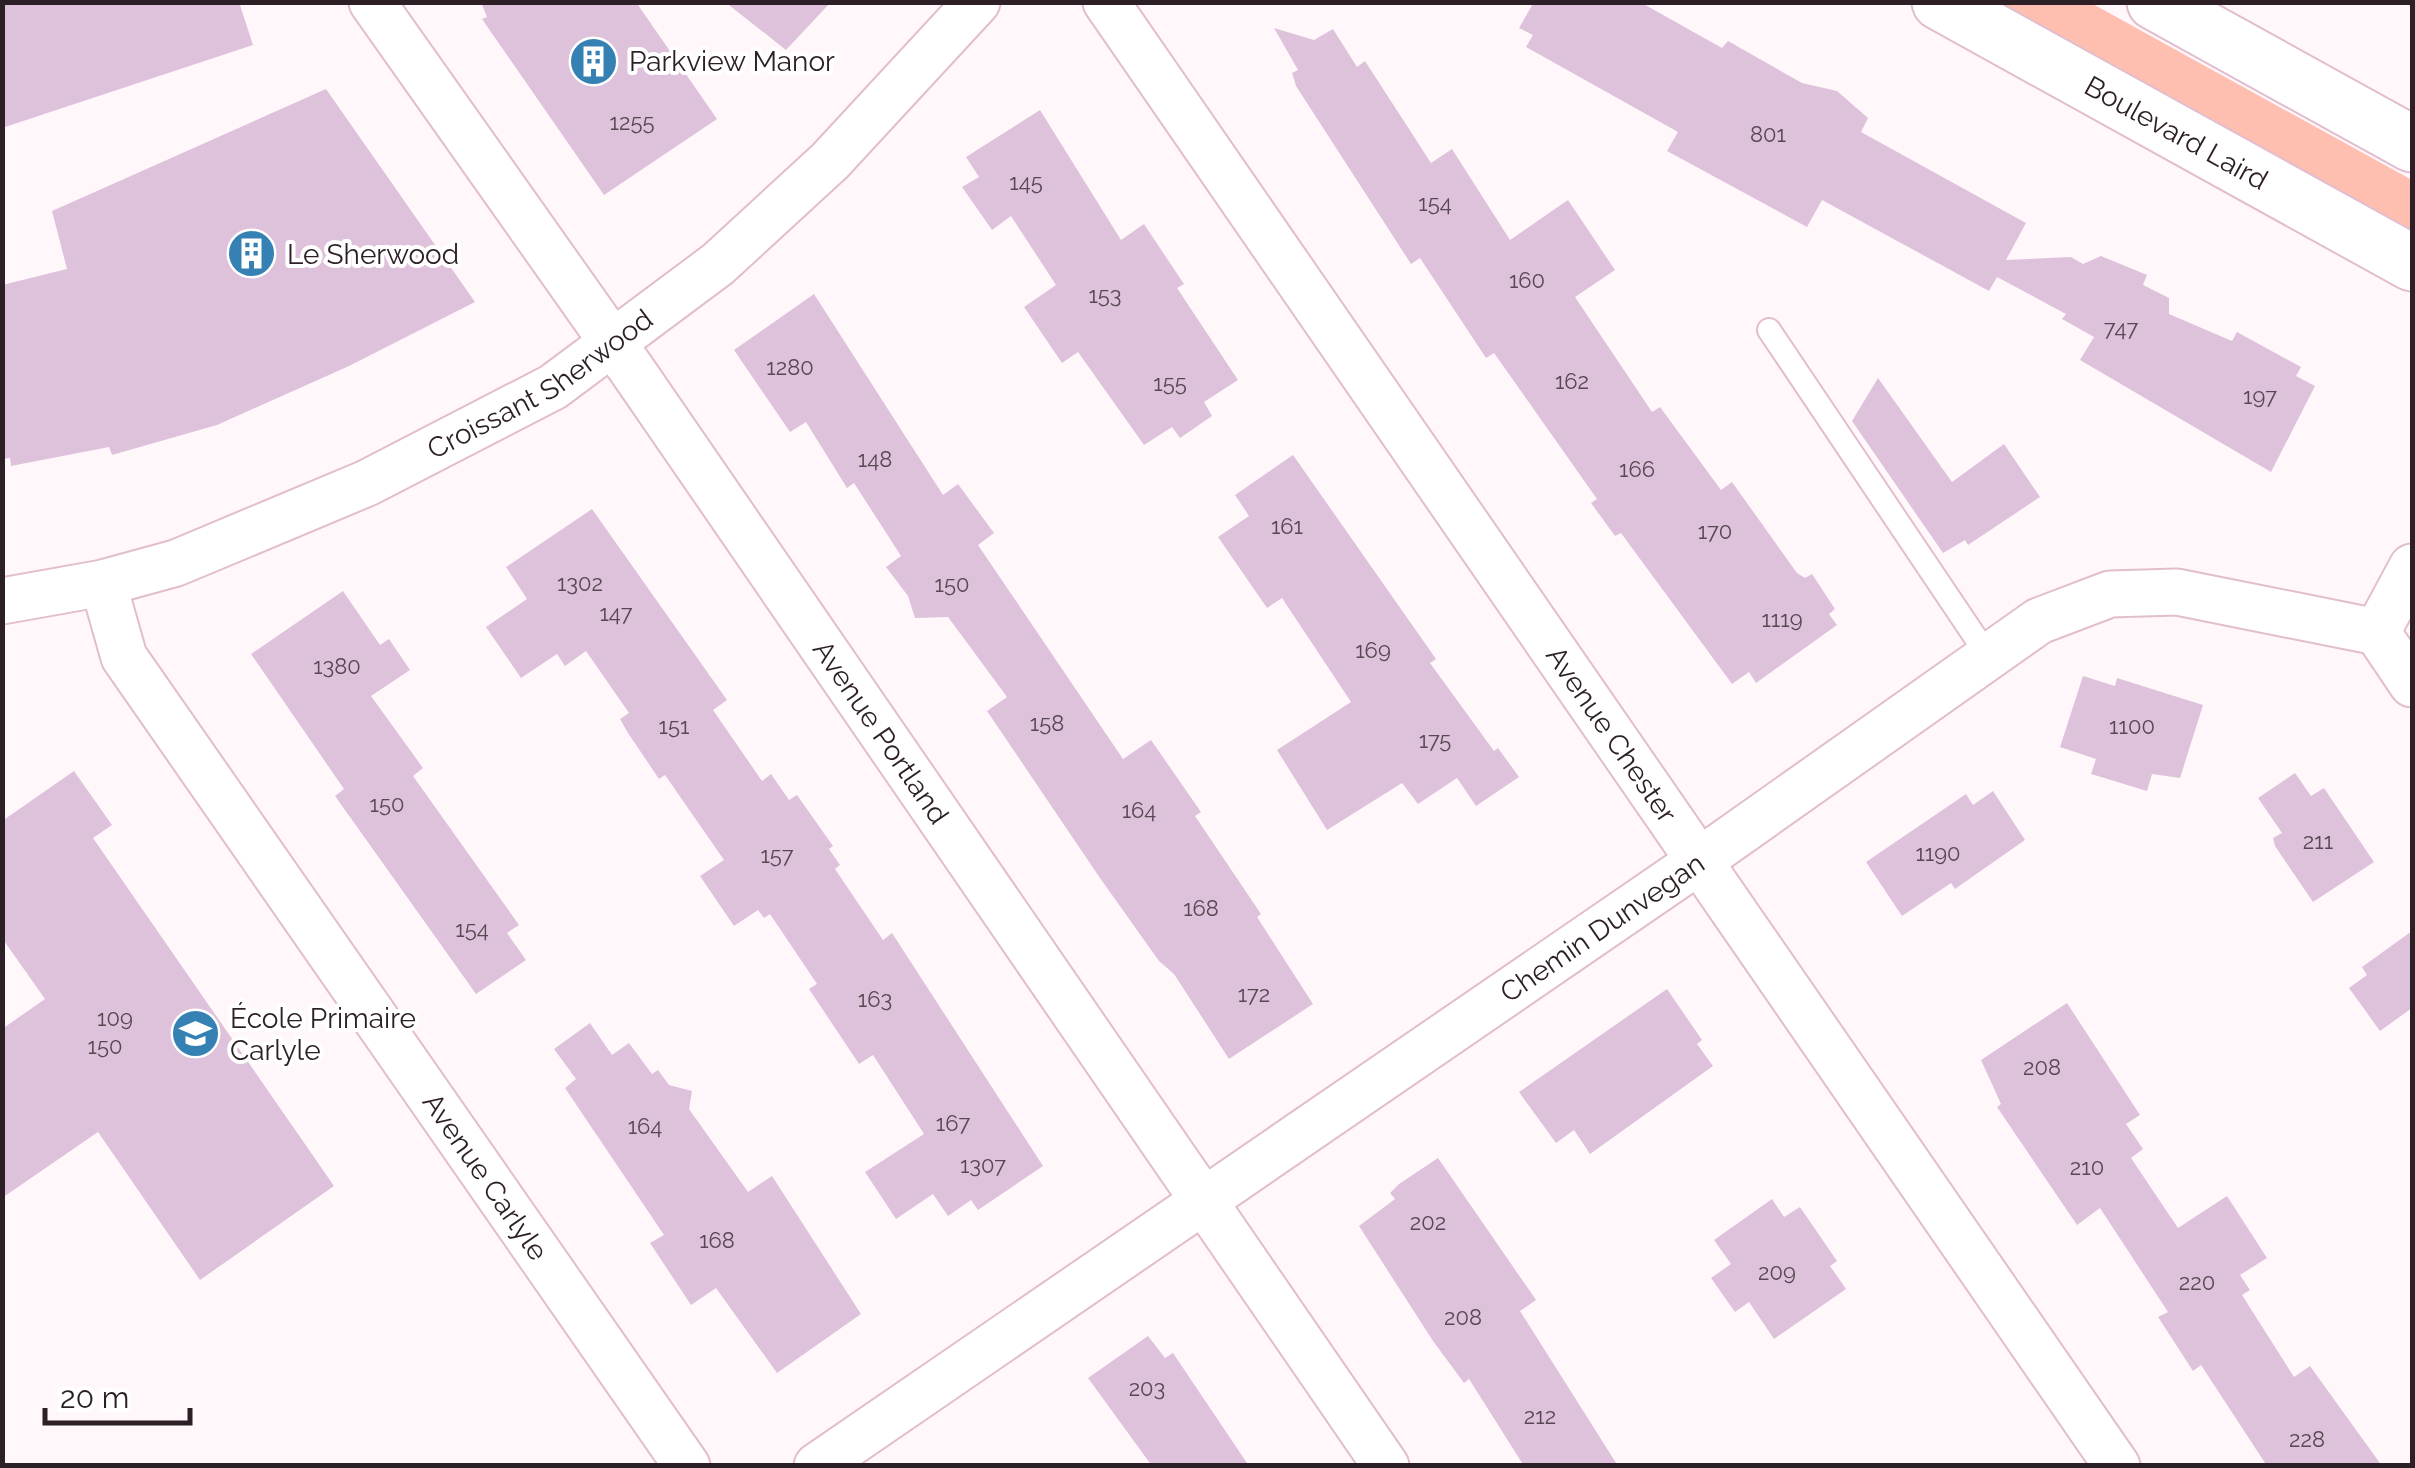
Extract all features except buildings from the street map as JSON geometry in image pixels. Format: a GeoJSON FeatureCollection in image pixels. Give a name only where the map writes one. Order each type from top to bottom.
{"type":"FeatureCollection","features":[{"type":"Feature","properties":{"kind":"street","name":"Avenue Portland"},"geometry":{"type":"LineString","coordinates":[[372,2],[614,344],[1386,1466]]}},
{"type":"Feature","properties":{"kind":"street","name":"Croissant Sherwood"},"geometry":{"type":"LineString","coordinates":[[2,602],[103,584],[176,563],[367,483],[479,429],[553,387],[718,264],[830,161],[977,2]]}},
{"type":"Feature","properties":{"kind":"street","name":"Avenue Chester"},"geometry":{"type":"LineString","coordinates":[[1106,2],[1702,859],[2117,1466]]}},
{"type":"Feature","properties":{"kind":"street","name":"Boulevard Laird"},"geometry":{"type":"LineString","coordinates":[[1940,2],[2412,263]]}},
{"type":"Feature","properties":{"kind":"street"},"geometry":{"type":"LineString","coordinates":[[2155,2],[2412,144]]}},
{"type":"Feature","properties":{"kind":"street"},"geometry":{"type":"LineString","coordinates":[[2412,567],[2376,632],[2412,684]]}},
{"type":"Feature","properties":{"kind":"street","name":"Avenue Carlyle"},"geometry":{"type":"LineString","coordinates":[[103,584],[124,658],[687,1466]]}},
{"type":"Feature","properties":{"kind":"street","name":"Chemin Dunvegan"},"geometry":{"type":"LineString","coordinates":[[817,1466],[1702,859],[2039,621],[2110,594],[2177,592],[2376,632]]}},
{"type":"Feature","properties":{"kind":"lane"},"geometry":{"type":"LineString","coordinates":[[1769,330],[1988,656]]}},
{"type":"Feature","properties":{"kind":"shaded area"},"geometry":{"type":"Polygon","coordinates":[[[2000,3],[2091,3],[2412,180],[2412,230],[2000,3]]]}},
{"type":"Feature","properties":{"kind":"place","name":"Parkview Manor"},"geometry":{"type":"Point","coordinates":[594,61]}},
{"type":"Feature","properties":{"kind":"place","name":"Le Sherwood"},"geometry":{"type":"Point","coordinates":[252,254]}},
{"type":"Feature","properties":{"kind":"place","name":"École Primaire Carlyle"},"geometry":{"type":"Point","coordinates":[195,1034]}}]}
